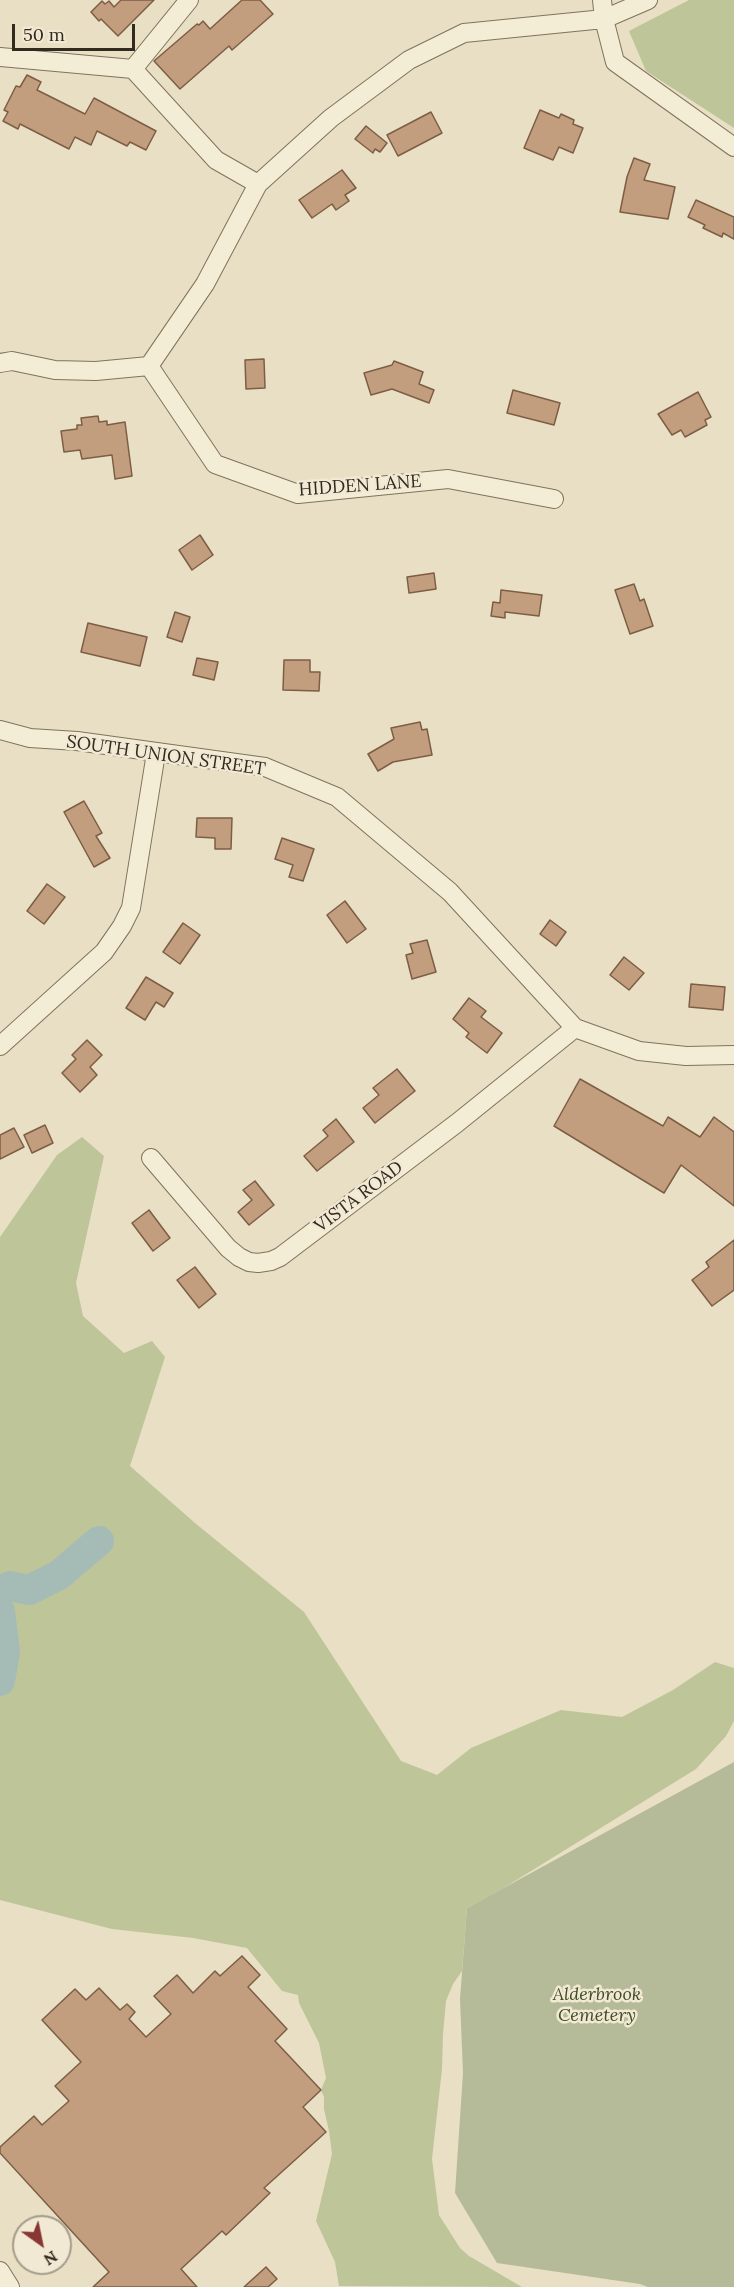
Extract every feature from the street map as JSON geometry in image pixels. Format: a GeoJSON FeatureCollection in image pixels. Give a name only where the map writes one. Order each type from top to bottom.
{"type":"FeatureCollection","features":[{"type":"Feature","properties":{"kind":"street"},"geometry":{"type":"LineString","coordinates":[[133,69],[189,0]]}},
{"type":"Feature","properties":{"kind":"street"},"geometry":{"type":"LineString","coordinates":[[602,0],[604,19],[615,62],[734,147]]}},
{"type":"Feature","properties":{"kind":"street"},"geometry":{"type":"LineString","coordinates":[[0,363],[12,361],[65,371],[96,371],[149,366],[205,284],[258,184],[331,118],[409,60],[464,33],[604,19],[648,0]]}},
{"type":"Feature","properties":{"kind":"street"},"geometry":{"type":"LineString","coordinates":[[0,57],[133,69],[216,160],[258,184]]}},
{"type":"Feature","properties":{"kind":"street","name":"HIDDEN LANE"},"geometry":{"type":"LineString","coordinates":[[149,366],[215,464],[298,494],[448,479],[554,499]]}},
{"type":"Feature","properties":{"kind":"street","name":"SOUTH UNION STREET"},"geometry":{"type":"LineString","coordinates":[[0,730],[30,738],[77,741],[265,767],[337,797],[450,892],[575,1028],[639,1051],[686,1056],[734,1055]]}},
{"type":"Feature","properties":{"kind":"street"},"geometry":{"type":"LineString","coordinates":[[0,1046],[104,952],[131,908],[156,753]]}},
{"type":"Feature","properties":{"kind":"street","name":"VISTA ROAD"},"geometry":{"type":"LineString","coordinates":[[151,1158],[228,1248],[249,1262],[271,1261],[280,1257],[458,1123],[575,1028]]}},
{"type":"Feature","properties":{"kind":"street"},"geometry":{"type":"LineString","coordinates":[[0,2271],[9,2287]]}},
{"type":"Feature","properties":{"kind":"green space"},"geometry":{"type":"Polygon","coordinates":[[[689,0],[734,0],[734,128],[646,71],[629,31],[689,0]]]}},
{"type":"Feature","properties":{"kind":"green space"},"geometry":{"type":"Polygon","coordinates":[[[82,1137],[104,1156],[76,1283],[83,1316],[124,1353],[152,1341],[165,1357],[130,1466],[195,1523],[304,1612],[401,1761],[437,1775],[471,1748],[561,1710],[622,1717],[673,1690],[715,1662],[734,1668],[734,1721],[726,1736],[696,1769],[502,1889],[467,1908],[462,1971],[453,1984],[446,2001],[442,2069],[432,2159],[439,2215],[460,2248],[469,2256],[522,2287],[339,2286],[335,2262],[316,2221],[332,2154],[321,2090],[326,2078],[319,2043],[299,2003],[298,1995],[282,1991],[247,1948],[193,1938],[112,1929],[0,1900],[0,1237],[57,1155],[82,1137]]]}},
{"type":"Feature","properties":{"kind":"green space","name":"Alderbrook Cemetery"},"geometry":{"type":"Polygon","coordinates":[[[734,1762],[734,2287],[648,2287],[497,2263],[455,2193],[463,2073],[460,1999],[467,1908],[734,1762]]]}},
{"type":"Feature","properties":{"kind":"building"},"geometry":{"type":"Polygon","coordinates":[[[121,0],[154,0],[118,36],[91,12],[102,1],[105,4],[109,1],[114,7],[121,0]]]}},
{"type":"Feature","properties":{"kind":"building"},"geometry":{"type":"Polygon","coordinates":[[[242,0],[260,0],[273,14],[232,50],[229,46],[180,89],[154,61],[197,24],[203,21],[210,29],[242,0]]]}},
{"type":"Feature","properties":{"kind":"building"},"geometry":{"type":"Polygon","coordinates":[[[27,75],[41,82],[37,90],[85,114],[94,98],[156,131],[146,150],[130,142],[127,146],[97,131],[91,145],[75,137],[69,149],[20,124],[18,129],[3,121],[8,112],[4,110],[16,86],[20,87],[27,75]]]}},
{"type":"Feature","properties":{"kind":"building"},"geometry":{"type":"Polygon","coordinates":[[[540,110],[559,118],[561,114],[574,120],[573,124],[583,128],[573,153],[559,147],[553,160],[524,148],[540,110]]]}},
{"type":"Feature","properties":{"kind":"building"},"geometry":{"type":"Polygon","coordinates":[[[431,112],[442,133],[398,156],[387,135],[431,112]]]}},
{"type":"Feature","properties":{"kind":"building"},"geometry":{"type":"Polygon","coordinates":[[[366,126],[387,143],[380,152],[375,149],[373,153],[355,139],[366,126]]]}},
{"type":"Feature","properties":{"kind":"building"},"geometry":{"type":"Polygon","coordinates":[[[634,158],[650,164],[644,180],[675,187],[668,219],[620,212],[627,177],[634,158]]]}},
{"type":"Feature","properties":{"kind":"building"},"geometry":{"type":"Polygon","coordinates":[[[342,170],[356,188],[345,195],[349,201],[336,210],[332,204],[312,218],[299,200],[342,170]]]}},
{"type":"Feature","properties":{"kind":"building"},"geometry":{"type":"Polygon","coordinates":[[[696,200],[734,217],[734,239],[723,233],[722,237],[703,228],[705,225],[688,217],[696,200]]]}},
{"type":"Feature","properties":{"kind":"building"},"geometry":{"type":"Polygon","coordinates":[[[264,359],[265,388],[246,389],[245,360],[264,359]]]}},
{"type":"Feature","properties":{"kind":"building"},"geometry":{"type":"Polygon","coordinates":[[[394,361],[423,372],[419,384],[434,390],[429,403],[392,389],[371,395],[364,373],[392,365],[394,361]]]}},
{"type":"Feature","properties":{"kind":"building"},"geometry":{"type":"Polygon","coordinates":[[[513,390],[560,403],[554,425],[507,413],[513,390]]]}},
{"type":"Feature","properties":{"kind":"building"},"geometry":{"type":"Polygon","coordinates":[[[698,392],[711,417],[705,420],[707,425],[685,437],[681,430],[672,435],[658,414],[698,392]]]}},
{"type":"Feature","properties":{"kind":"building"},"geometry":{"type":"Polygon","coordinates":[[[98,416],[99,422],[107,421],[107,425],[125,422],[132,476],[115,479],[112,455],[82,459],[80,450],[64,452],[61,431],[77,429],[77,425],[82,425],[81,418],[98,416]]]}},
{"type":"Feature","properties":{"kind":"building"},"geometry":{"type":"Polygon","coordinates":[[[200,535],[213,555],[192,570],[179,550],[200,535]]]}},
{"type":"Feature","properties":{"kind":"building"},"geometry":{"type":"Polygon","coordinates":[[[434,573],[436,589],[409,593],[407,577],[434,573]]]}},
{"type":"Feature","properties":{"kind":"building"},"geometry":{"type":"Polygon","coordinates":[[[634,584],[640,601],[644,599],[653,626],[630,634],[615,590],[634,584]]]}},
{"type":"Feature","properties":{"kind":"building"},"geometry":{"type":"Polygon","coordinates":[[[501,590],[542,595],[539,616],[505,612],[505,618],[491,616],[493,602],[500,603],[501,590]]]}},
{"type":"Feature","properties":{"kind":"building"},"geometry":{"type":"Polygon","coordinates":[[[175,612],[190,617],[182,642],[167,637],[175,612]]]}},
{"type":"Feature","properties":{"kind":"building"},"geometry":{"type":"Polygon","coordinates":[[[88,623],[147,637],[140,666],[81,652],[88,623]]]}},
{"type":"Feature","properties":{"kind":"building"},"geometry":{"type":"Polygon","coordinates":[[[197,658],[218,662],[214,680],[193,675],[197,658]]]}},
{"type":"Feature","properties":{"kind":"building"},"geometry":{"type":"Polygon","coordinates":[[[284,660],[310,660],[310,672],[320,672],[319,691],[283,690],[284,660]]]}},
{"type":"Feature","properties":{"kind":"building"},"geometry":{"type":"Polygon","coordinates":[[[420,722],[422,730],[427,729],[432,755],[393,762],[378,771],[368,754],[394,739],[391,728],[420,722]]]}},
{"type":"Feature","properties":{"kind":"building"},"geometry":{"type":"Polygon","coordinates":[[[84,801],[102,833],[96,836],[110,858],[94,867],[64,812],[84,801]]]}},
{"type":"Feature","properties":{"kind":"building"},"geometry":{"type":"Polygon","coordinates":[[[197,818],[232,818],[231,849],[215,849],[215,838],[196,837],[197,818]]]}},
{"type":"Feature","properties":{"kind":"building"},"geometry":{"type":"Polygon","coordinates":[[[282,838],[314,849],[303,881],[289,877],[293,865],[275,859],[282,838]]]}},
{"type":"Feature","properties":{"kind":"building"},"geometry":{"type":"Polygon","coordinates":[[[47,884],[65,897],[44,924],[27,911],[47,884]]]}},
{"type":"Feature","properties":{"kind":"building"},"geometry":{"type":"Polygon","coordinates":[[[345,901],[366,929],[347,943],[327,915],[345,901]]]}},
{"type":"Feature","properties":{"kind":"building"},"geometry":{"type":"Polygon","coordinates":[[[550,920],[566,932],[556,946],[540,934],[550,920]]]}},
{"type":"Feature","properties":{"kind":"building"},"geometry":{"type":"Polygon","coordinates":[[[183,923],[200,935],[180,964],[163,952],[183,923]]]}},
{"type":"Feature","properties":{"kind":"building"},"geometry":{"type":"Polygon","coordinates":[[[427,940],[436,972],[412,979],[406,955],[413,953],[410,944],[427,940]]]}},
{"type":"Feature","properties":{"kind":"building"},"geometry":{"type":"Polygon","coordinates":[[[624,957],[644,973],[629,990],[610,975],[624,957]]]}},
{"type":"Feature","properties":{"kind":"building"},"geometry":{"type":"Polygon","coordinates":[[[146,977],[173,993],[164,1007],[156,1002],[145,1020],[126,1008],[146,977]]]}},
{"type":"Feature","properties":{"kind":"building"},"geometry":{"type":"Polygon","coordinates":[[[691,984],[725,987],[723,1010],[689,1007],[691,984]]]}},
{"type":"Feature","properties":{"kind":"building"},"geometry":{"type":"Polygon","coordinates":[[[469,998],[486,1011],[481,1017],[502,1033],[487,1053],[466,1037],[469,1033],[453,1019],[469,998]]]}},
{"type":"Feature","properties":{"kind":"building"},"geometry":{"type":"Polygon","coordinates":[[[87,1040],[102,1055],[90,1067],[97,1075],[80,1092],[62,1073],[76,1059],[72,1055],[87,1040]]]}},
{"type":"Feature","properties":{"kind":"building"},"geometry":{"type":"Polygon","coordinates":[[[397,1069],[415,1091],[375,1123],[363,1108],[379,1095],[373,1088],[397,1069]]]}},
{"type":"Feature","properties":{"kind":"building"},"geometry":{"type":"Polygon","coordinates":[[[580,1079],[663,1126],[668,1117],[700,1137],[714,1117],[734,1132],[734,1206],[681,1165],[664,1193],[554,1126],[580,1079]]]}},
{"type":"Feature","properties":{"kind":"building"},"geometry":{"type":"Polygon","coordinates":[[[336,1119],[354,1142],[317,1171],[304,1156],[328,1136],[323,1130],[336,1119]]]}},
{"type":"Feature","properties":{"kind":"building"},"geometry":{"type":"Polygon","coordinates":[[[45,1125],[53,1143],[32,1153],[24,1135],[45,1125]]]}},
{"type":"Feature","properties":{"kind":"building"},"geometry":{"type":"Polygon","coordinates":[[[14,1128],[24,1147],[0,1159],[0,1135],[14,1128]]]}},
{"type":"Feature","properties":{"kind":"building"},"geometry":{"type":"Polygon","coordinates":[[[255,1181],[274,1205],[249,1225],[238,1212],[252,1200],[243,1190],[255,1181]]]}},
{"type":"Feature","properties":{"kind":"building"},"geometry":{"type":"Polygon","coordinates":[[[149,1210],[170,1238],[153,1251],[132,1223],[149,1210]]]}},
{"type":"Feature","properties":{"kind":"building"},"geometry":{"type":"Polygon","coordinates":[[[734,1240],[734,1290],[712,1306],[692,1280],[709,1267],[706,1262],[734,1240]]]}},
{"type":"Feature","properties":{"kind":"building"},"geometry":{"type":"Polygon","coordinates":[[[195,1267],[216,1294],[199,1308],[177,1280],[195,1267]]]}},
{"type":"Feature","properties":{"kind":"building"},"geometry":{"type":"Polygon","coordinates":[[[242,1956],[260,1975],[248,1987],[287,2029],[275,2041],[321,2090],[303,2107],[326,2132],[264,2188],[270,2193],[226,2235],[222,2231],[181,2269],[197,2287],[93,2287],[109,2272],[72,2232],[72,2215],[57,2215],[0,2153],[0,2147],[34,2116],[42,2125],[69,2101],[55,2086],[81,2062],[42,2020],[75,1989],[86,2000],[99,1988],[120,2010],[127,2004],[135,2012],[129,2019],[146,2037],[171,2014],[154,1996],[177,1975],[193,1993],[215,1971],[220,1976],[242,1956]]]}},
{"type":"Feature","properties":{"kind":"building"},"geometry":{"type":"Polygon","coordinates":[[[266,2267],[277,2279],[268,2287],[244,2287],[266,2267]]]}},
{"type":"Feature","properties":{"kind":"waterway"},"geometry":{"type":"LineString","coordinates":[[0,1591],[10,1586],[29,1590],[59,1575],[99,1541]]}},
{"type":"Feature","properties":{"kind":"waterway"},"geometry":{"type":"LineString","coordinates":[[0,1611],[5,1652],[0,1681]]}}]}
